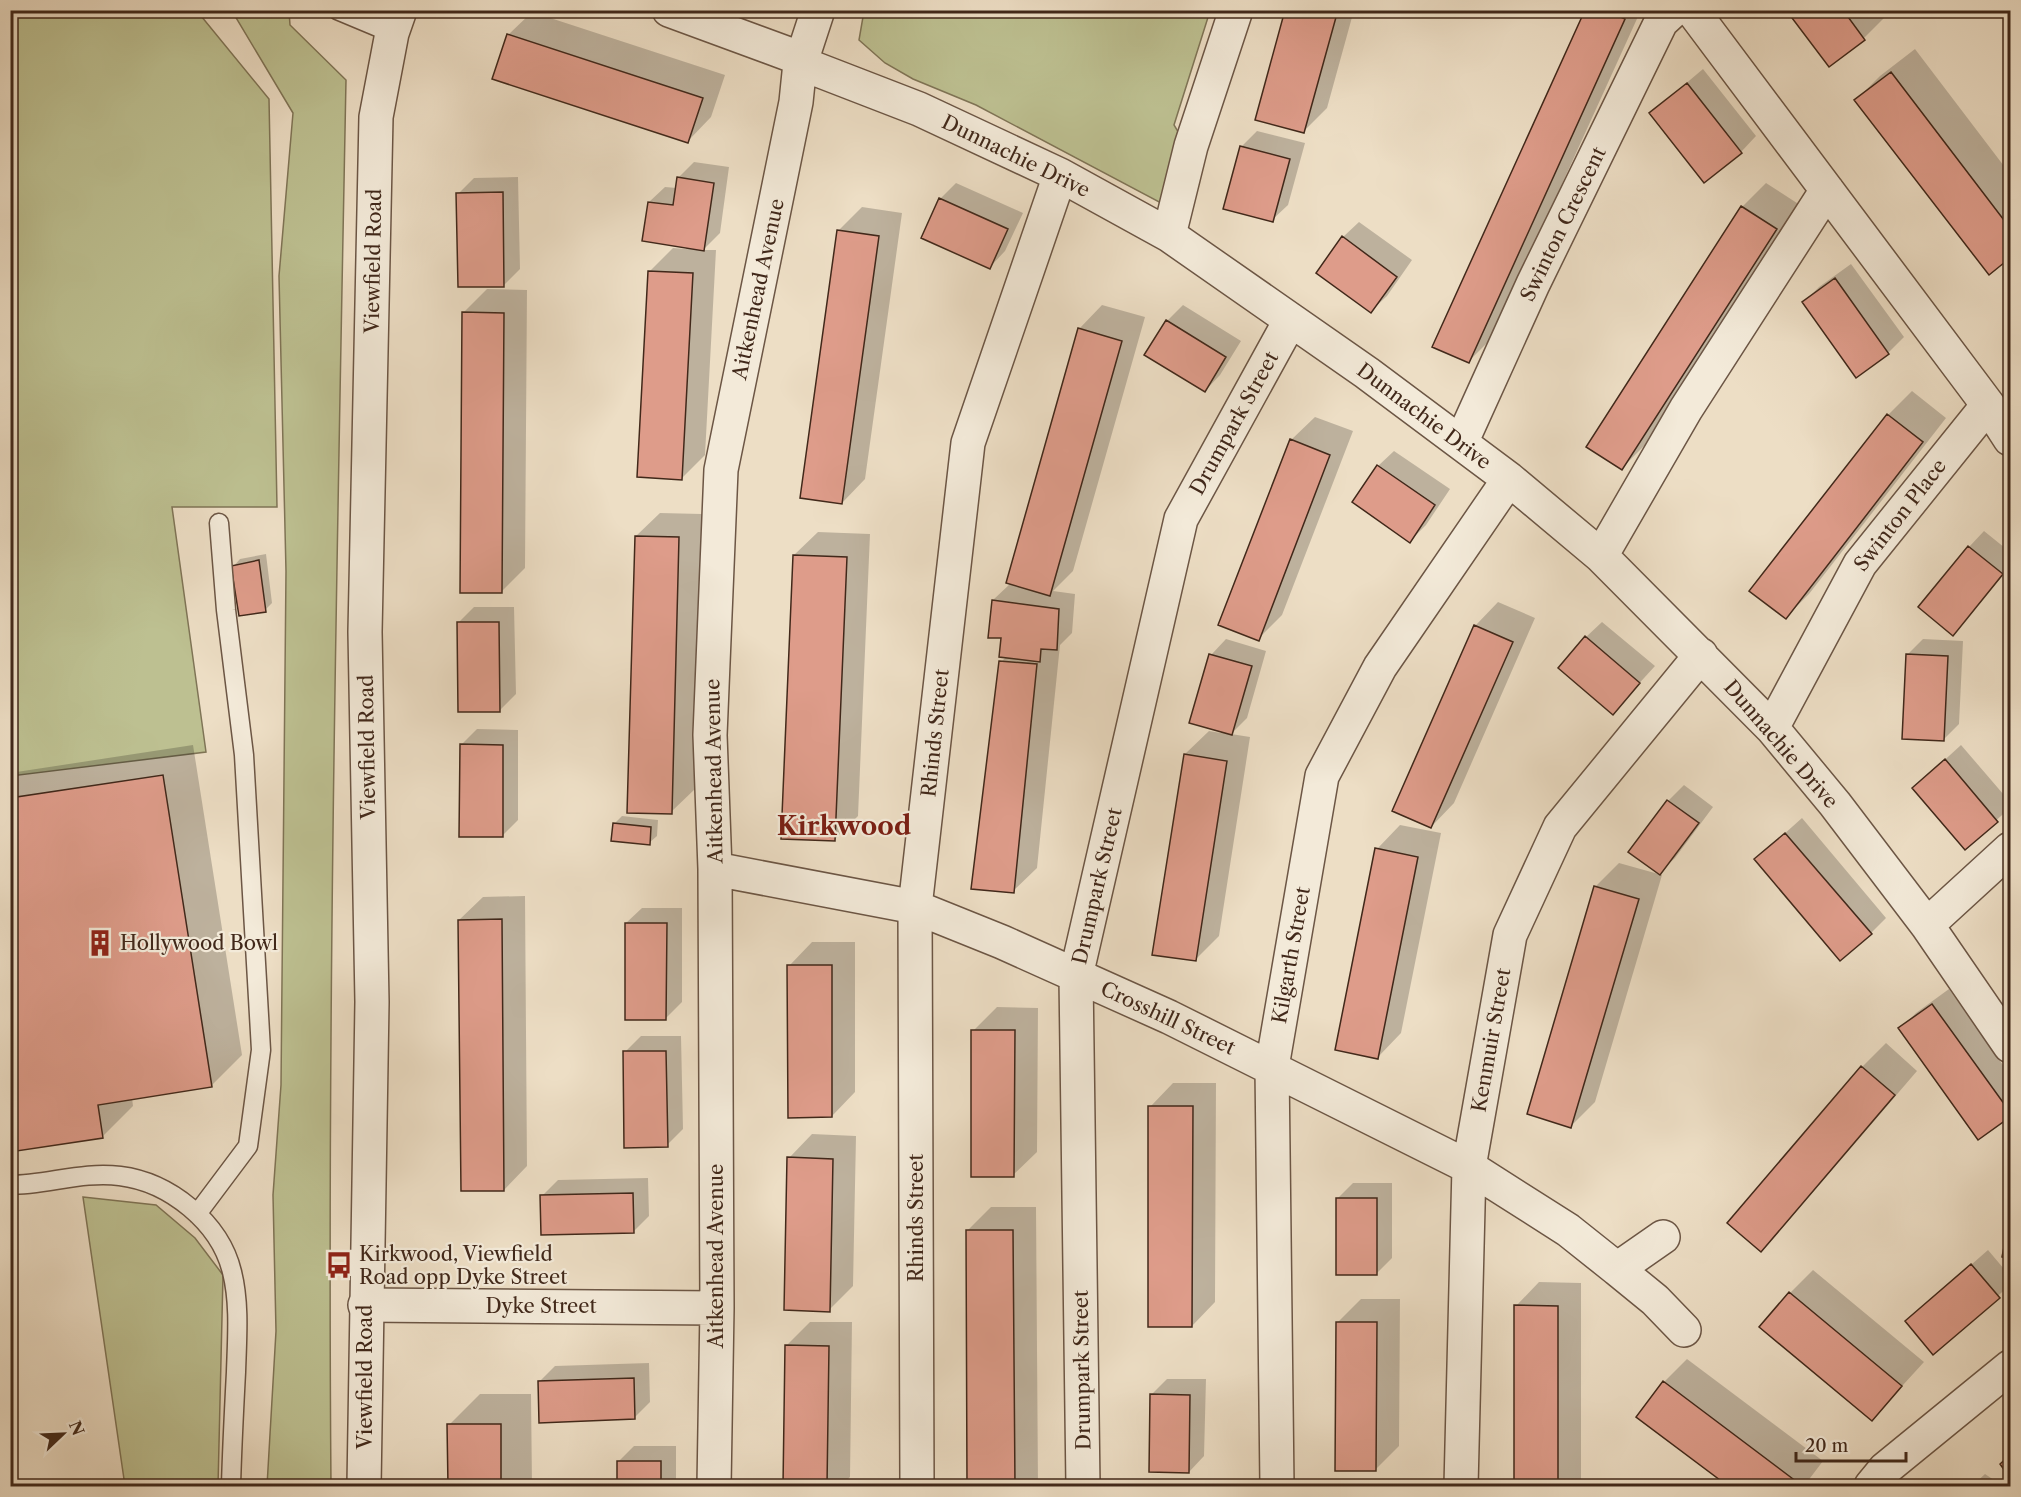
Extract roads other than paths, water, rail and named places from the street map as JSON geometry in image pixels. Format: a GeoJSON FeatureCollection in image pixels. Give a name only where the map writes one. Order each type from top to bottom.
{"type":"FeatureCollection","features":[{"type":"Feature","properties":{"kind":"street","name":"Dunnachie Drive"},"geometry":{"type":"LineString","coordinates":[[669,10],[919,109],[1060,175],[1168,235],[1366,373],[1509,479],[1601,556],[1772,728],[1835,804],[1927,925],[2010,1046]]}},
{"type":"Feature","properties":{"kind":"street"},"geometry":{"type":"LineString","coordinates":[[801,61],[818,10]]}},
{"type":"Feature","properties":{"kind":"street"},"geometry":{"type":"LineString","coordinates":[[1168,235],[1191,146],[1236,10]]}},
{"type":"Feature","properties":{"kind":"street","name":"Swinton Crescent"},"geometry":{"type":"LineString","coordinates":[[1461,443],[1533,284],[1661,22],[1674,10]]}},
{"type":"Feature","properties":{"kind":"street"},"geometry":{"type":"LineString","coordinates":[[1692,10],[1988,405],[2010,439]]}},
{"type":"Feature","properties":{"kind":"street","name":"Viewfield Road"},"geometry":{"type":"LineString","coordinates":[[364,1486],[365,1305],[372,1002],[365,632],[375,129],[396,22]]}},
{"type":"Feature","properties":{"kind":"street","name":"Aitkenhead Avenue"},"geometry":{"type":"LineString","coordinates":[[714,1486],[717,1308],[715,869],[710,735],[721,470],[796,102],[801,61]]}},
{"type":"Feature","properties":{"kind":"street","name":"Rhinds Street"},"geometry":{"type":"LineString","coordinates":[[917,1486],[915,907],[968,443],[1060,175]]}},
{"type":"Feature","properties":{"kind":"street"},"geometry":{"type":"LineString","coordinates":[[1601,556],[1686,409],[1827,190]]}},
{"type":"Feature","properties":{"kind":"street","name":"Drumpark Street"},"geometry":{"type":"LineString","coordinates":[[1083,1486],[1076,976],[1181,519],[1290,321]]}},
{"type":"Feature","properties":{"kind":"street","name":"Swinton Place"},"geometry":{"type":"LineString","coordinates":[[1772,728],[1860,564],[1988,405]]}},
{"type":"Feature","properties":{"kind":"street","name":"Kilgarth Street"},"geometry":{"type":"LineString","coordinates":[[1277,1486],[1272,1067],[1322,776],[1380,667],[1509,479]]}},
{"type":"Feature","properties":{"kind":"street","name":"Kenmuir Street"},"geometry":{"type":"LineString","coordinates":[[1461,1486],[1469,1167],[1510,935],[1560,827],[1701,655]]}},
{"type":"Feature","properties":{"kind":"street"},"geometry":{"type":"LineString","coordinates":[[1927,925],[2010,849]]}},
{"type":"Feature","properties":{"kind":"street","name":"Crosshill Street"},"geometry":{"type":"LineString","coordinates":[[715,869],[915,907],[1076,976],[1272,1067],[1469,1167],[1568,1230],[1655,1300],[1684,1330]]}},
{"type":"Feature","properties":{"kind":"street"},"geometry":{"type":"LineString","coordinates":[[1617,1269],[1663,1237]]}},
{"type":"Feature","properties":{"kind":"street","name":"Dyke Street"},"geometry":{"type":"LineString","coordinates":[[365,1305],[717,1308]]}},
{"type":"Feature","properties":{"kind":"street"},"geometry":{"type":"LineString","coordinates":[[1871,1486],[1885,1469],[2010,1367]]}},
{"type":"Feature","properties":{"kind":"lane"},"geometry":{"type":"LineString","coordinates":[[337,10],[396,22]]}},
{"type":"Feature","properties":{"kind":"lane"},"geometry":{"type":"LineString","coordinates":[[196,1214],[248,1146],[261,1050],[244,755],[219,523]]}},
{"type":"Feature","properties":{"kind":"lane"},"geometry":{"type":"LineString","coordinates":[[10,1185],[27,1185],[85,1175],[119,1175],[151,1182],[196,1214],[218,1239],[231,1269],[238,1323],[231,1486]]}},
{"type":"Feature","properties":{"kind":"place","name":"Hollywood Bowl"},"geometry":{"type":"Point","coordinates":[100,943]}},
{"type":"Feature","properties":{"kind":"place","name":"Kirkwood, Viewfield Road opp Dyke Street"},"geometry":{"type":"Point","coordinates":[339,1265]}},
{"type":"Feature","properties":{"kind":"district","name":"Kirkwood"},"geometry":{"type":"Point","coordinates":[844,826]}}]}
